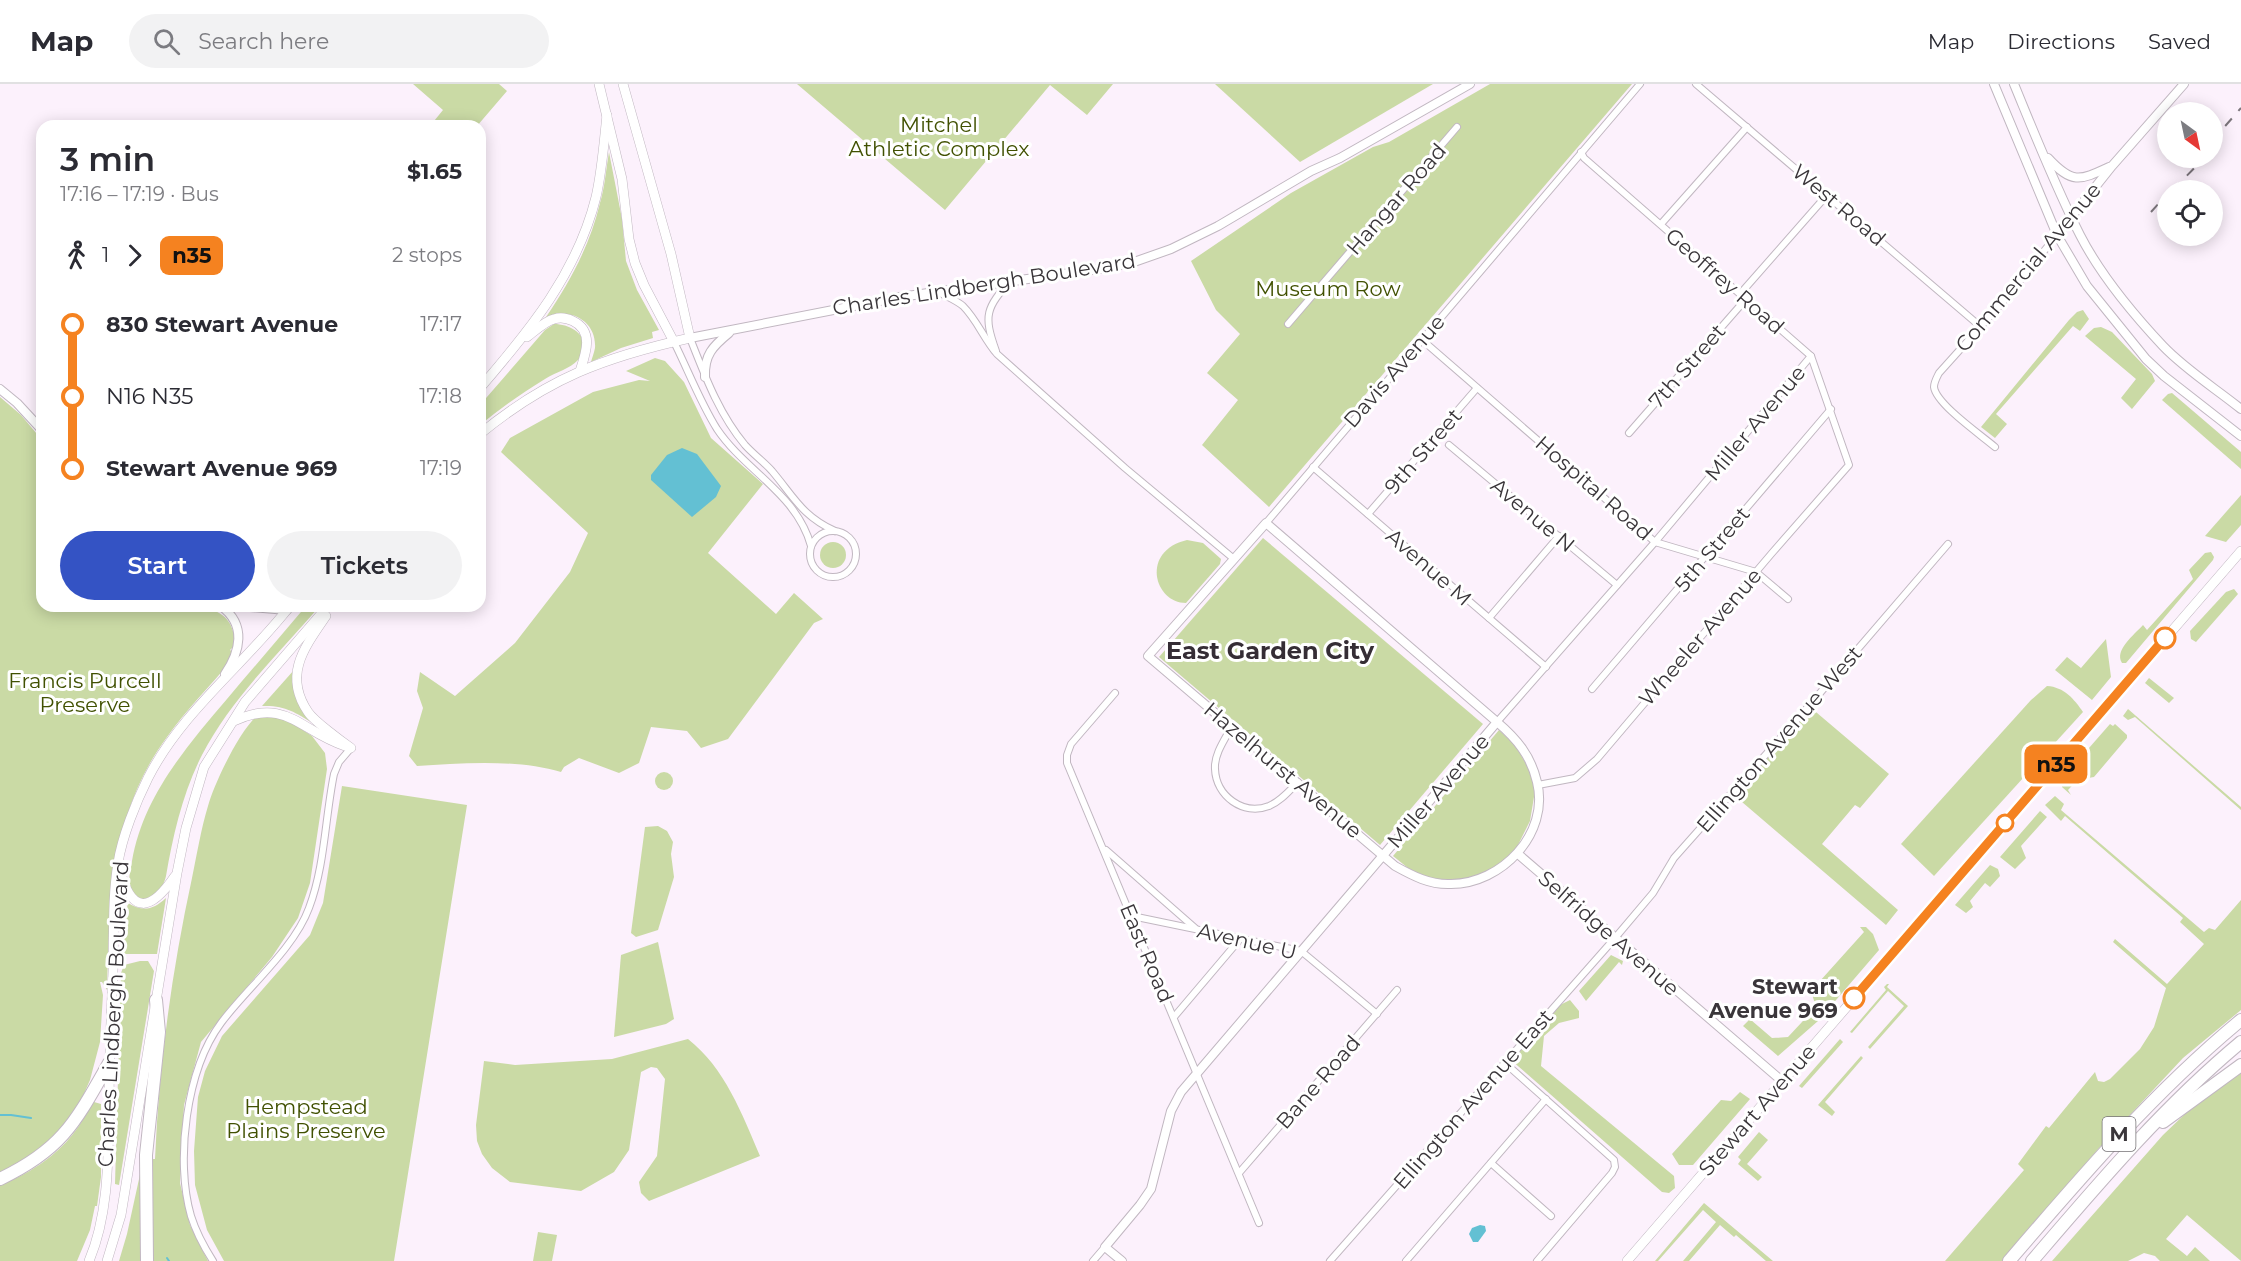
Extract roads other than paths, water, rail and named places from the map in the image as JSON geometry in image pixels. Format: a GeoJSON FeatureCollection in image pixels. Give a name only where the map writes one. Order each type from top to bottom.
{"type":"FeatureCollection","features":[{"type":"Feature","properties":{"kind":"highway"},"geometry":{"type":"LineString","coordinates":[[147,1261],[146,1155],[159,1032],[156,1000]]}},
{"type":"Feature","properties":{"kind":"highway","name":"M"},"geometry":{"type":"LineString","coordinates":[[2009,1261],[2137,1115],[2180,1073],[2241,1020]]}},
{"type":"Feature","properties":{"kind":"highway","name":"M"},"geometry":{"type":"LineString","coordinates":[[2032,1261],[2133,1144],[2174,1102],[2241,1042]]}},
{"type":"Feature","properties":{"kind":"highway"},"geometry":{"type":"LineString","coordinates":[[0,1179],[43,1155],[66,1133],[79,1116],[109,1063]]}},
{"type":"Feature","properties":{"kind":"highway"},"geometry":{"type":"LineString","coordinates":[[2133,1144],[2241,1065]]}},
{"type":"Feature","properties":{"kind":"main road"},"geometry":{"type":"LineString","coordinates":[[599,84],[622,179],[635,263],[674,342]]}},
{"type":"Feature","properties":{"kind":"main road"},"geometry":{"type":"LineString","coordinates":[[623,84],[671,254],[690,338]]}},
{"type":"Feature","properties":{"kind":"main road"},"geometry":{"type":"LineString","coordinates":[[486,381],[522,340],[569,270],[585,232],[599,180],[607,115]]}},
{"type":"Feature","properties":{"kind":"main road"},"geometry":{"type":"LineString","coordinates":[[522,340],[555,318],[565,318],[575,322],[581,327],[588,341],[580,371]]}},
{"type":"Feature","properties":{"kind":"main road","name":"Charles Lindbergh Boulevard"},"geometry":{"type":"LineString","coordinates":[[486,429],[554,382],[615,358],[690,338]]}},
{"type":"Feature","properties":{"kind":"main road","name":"Stewart Avenue"},"geometry":{"type":"LineString","coordinates":[[1627,1261],[2241,551]]}},
{"type":"Feature","properties":{"kind":"main road","name":"Charles Lindbergh Boulevard"},"geometry":{"type":"LineString","coordinates":[[89,1261],[100,1225],[105,1192],[118,862],[130,820],[149,777],[175,737],[284,612]]}},
{"type":"Feature","properties":{"kind":"main road","name":"Charles Lindbergh Boulevard"},"geometry":{"type":"LineString","coordinates":[[106,1261],[121,1215],[177,873],[186,828],[204,767],[251,695],[325,612]]}},
{"type":"Feature","properties":{"kind":"main road"},"geometry":{"type":"LineString","coordinates":[[327,612],[299,660],[295,682],[309,714],[351,748]]}},
{"type":"Feature","properties":{"kind":"main road"},"geometry":{"type":"LineString","coordinates":[[232,722],[253,713],[272,711],[282,714],[325,740],[351,748]]}},
{"type":"Feature","properties":{"kind":"main road"},"geometry":{"type":"LineString","coordinates":[[118,862],[129,894],[143,904],[160,897],[177,873]]}},
{"type":"Feature","properties":{"kind":"street","name":"Charles Lindbergh Boulevard"},"geometry":{"type":"LineString","coordinates":[[690,338],[819,311],[1134,262],[1171,249],[1218,226],[1311,171],[1368,143],[1470,84]]}},
{"type":"Feature","properties":{"kind":"street","name":"Davis Avenue"},"geometry":{"type":"LineString","coordinates":[[1148,656],[1266,523],[1640,84]]}},
{"type":"Feature","properties":{"kind":"street","name":"West Road"},"geometry":{"type":"LineString","coordinates":[[1696,84],[1981,327]]}},
{"type":"Feature","properties":{"kind":"street"},"geometry":{"type":"LineString","coordinates":[[1994,84],[2057,236],[2091,292],[2146,359],[2241,439]]}},
{"type":"Feature","properties":{"kind":"street"},"geometry":{"type":"LineString","coordinates":[[2014,84],[2081,237],[2108,280],[2161,344],[2241,409]]}},
{"type":"Feature","properties":{"kind":"street","name":"Commercial Avenue"},"geometry":{"type":"LineString","coordinates":[[1995,447],[1940,399],[1934,388],[1939,373],[1981,327],[2112,166],[2184,84]]}},
{"type":"Feature","properties":{"kind":"street"},"geometry":{"type":"LineString","coordinates":[[1661,224],[1747,127]]}},
{"type":"Feature","properties":{"kind":"street","name":"Hangar Road"},"geometry":{"type":"LineString","coordinates":[[1288,324],[1457,128]]}},
{"type":"Feature","properties":{"kind":"street","name":"Geoffrey Road"},"geometry":{"type":"LineString","coordinates":[[1581,152],[1584,158],[1811,356],[1849,465]]}},
{"type":"Feature","properties":{"kind":"street"},"geometry":{"type":"LineString","coordinates":[[2043,152],[2071,177],[2086,178],[2112,166]]}},
{"type":"Feature","properties":{"kind":"street","name":"7th Street"},"geometry":{"type":"LineString","coordinates":[[1629,433],[1827,195]]}},
{"type":"Feature","properties":{"kind":"street"},"geometry":{"type":"LineString","coordinates":[[997,354],[986,320],[989,305],[1011,280]]}},
{"type":"Feature","properties":{"kind":"street"},"geometry":{"type":"LineString","coordinates":[[936,291],[964,307],[986,342],[997,354],[1111,455],[1234,559]]}},
{"type":"Feature","properties":{"kind":"street"},"geometry":{"type":"LineString","coordinates":[[705,377],[706,359],[710,350],[732,331]]}},
{"type":"Feature","properties":{"kind":"street"},"geometry":{"type":"LineString","coordinates":[[674,342],[717,429],[736,453],[764,477],[802,521],[811,546],[810,558],[816,570],[830,577],[845,573],[854,563],[855,549],[849,538],[817,523],[804,512],[771,469],[746,445],[720,409],[690,338]]}},
{"type":"Feature","properties":{"kind":"street","name":"Hospital Road"},"geometry":{"type":"LineString","coordinates":[[1421,339],[1655,542],[1756,572],[1788,599]]}},
{"type":"Feature","properties":{"kind":"street","name":"Miller Avenue"},"geometry":{"type":"LineString","coordinates":[[1104,1247],[1140,1205],[1150,1189],[1171,1111],[1180,1092],[1497,722],[1655,542],[1811,356]]}},
{"type":"Feature","properties":{"kind":"street","name":"9th Street"},"geometry":{"type":"LineString","coordinates":[[1368,514],[1477,388]]}},
{"type":"Feature","properties":{"kind":"street"},"geometry":{"type":"LineString","coordinates":[[0,389],[36,424]]}},
{"type":"Feature","properties":{"kind":"street","name":"5th Street"},"geometry":{"type":"LineString","coordinates":[[1592,689],[1831,410]]}},
{"type":"Feature","properties":{"kind":"street","name":"Avenue N"},"geometry":{"type":"LineString","coordinates":[[1449,445],[1617,585]]}},
{"type":"Feature","properties":{"kind":"street","name":"Wheeler Avenue"},"geometry":{"type":"LineString","coordinates":[[1538,785],[1575,778],[1597,759],[1849,465]]}},
{"type":"Feature","properties":{"kind":"street","name":"Avenue M"},"geometry":{"type":"LineString","coordinates":[[1313,467],[1546,667]]}},
{"type":"Feature","properties":{"kind":"street"},"geometry":{"type":"LineString","coordinates":[[1266,523],[1522,746],[1531,762],[1538,785],[1538,804],[1535,822],[1518,854]]}},
{"type":"Feature","properties":{"kind":"street"},"geometry":{"type":"LineString","coordinates":[[811,546],[821,535],[835,531]]}},
{"type":"Feature","properties":{"kind":"street"},"geometry":{"type":"LineString","coordinates":[[1489,618],[1559,536]]}},
{"type":"Feature","properties":{"kind":"street","name":"Ellington Avenue West"},"geometry":{"type":"LineString","coordinates":[[1615,938],[1653,893],[1674,858],[1811,704],[1948,544]]}},
{"type":"Feature","properties":{"kind":"street"},"geometry":{"type":"LineString","coordinates":[[213,691],[235,660],[240,642],[234,623],[227,612]]}},
{"type":"Feature","properties":{"kind":"street","name":"Hazelhurst Avenue"},"geometry":{"type":"LineString","coordinates":[[1148,656],[1395,866],[1415,878],[1450,885],[1466,883],[1486,877],[1518,854]]}},
{"type":"Feature","properties":{"kind":"street","name":"East Road"},"geometry":{"type":"LineString","coordinates":[[1115,693],[1071,744],[1066,755],[1067,763],[1259,1223]]}},
{"type":"Feature","properties":{"kind":"street"},"geometry":{"type":"LineString","coordinates":[[1232,726],[1217,753],[1215,768],[1218,785],[1229,799],[1246,808],[1265,807],[1283,797],[1298,782]]}},
{"type":"Feature","properties":{"kind":"street"},"geometry":{"type":"LineString","coordinates":[[213,1261],[199,1236],[192,1216],[185,1176],[190,1096],[194,1078],[206,1046],[220,1024],[281,952],[300,926],[309,908],[319,869],[331,785],[351,748]]}},
{"type":"Feature","properties":{"kind":"street"},"geometry":{"type":"LineString","coordinates":[[1104,849],[1195,929]]}},
{"type":"Feature","properties":{"kind":"street","name":"Selfridge Avenue"},"geometry":{"type":"LineString","coordinates":[[1518,854],[1782,1081]]}},
{"type":"Feature","properties":{"kind":"street","name":"Avenue U"},"geometry":{"type":"LineString","coordinates":[[1132,916],[1301,951],[1377,1014]]}},
{"type":"Feature","properties":{"kind":"street"},"geometry":{"type":"LineString","coordinates":[[1174,1017],[1241,938]]}},
{"type":"Feature","properties":{"kind":"street","name":"Ellington Avenue East"},"geometry":{"type":"LineString","coordinates":[[1330,1261],[1615,938]]}},
{"type":"Feature","properties":{"kind":"street","name":"Bane Road"},"geometry":{"type":"LineString","coordinates":[[1239,1173],[1397,990]]}},
{"type":"Feature","properties":{"kind":"street"},"geometry":{"type":"LineString","coordinates":[[1504,1063],[1614,1160],[1615,1167],[1612,1173],[1537,1261]]}},
{"type":"Feature","properties":{"kind":"street"},"geometry":{"type":"LineString","coordinates":[[1406,1261],[1546,1099]]}},
{"type":"Feature","properties":{"kind":"street"},"geometry":{"type":"LineString","coordinates":[[1491,1163],[1551,1216]]}},
{"type":"Feature","properties":{"kind":"street"},"geometry":{"type":"LineString","coordinates":[[1093,1261],[1104,1247],[1122,1261]]}},
{"type":"Feature","properties":{"kind":"street"},"geometry":{"type":"LineString","coordinates":[[1411,1254],[1418,1260]]}},
{"type":"Feature","properties":{"kind":"water"},"geometry":{"type":"Polygon","coordinates":[[[682,448],[697,454],[721,486],[716,497],[692,517],[651,480],[651,475],[667,455],[682,448]]]}},
{"type":"Feature","properties":{"kind":"water"},"geometry":{"type":"Polygon","coordinates":[[[1485,1226],[1486,1231],[1478,1242],[1473,1242],[1469,1234],[1472,1228],[1485,1226]]]}},
{"type":"Feature","properties":{"kind":"waterway"},"geometry":{"type":"LineString","coordinates":[[0,1115],[31,1118]]}},
{"type":"Feature","properties":{"kind":"railway"},"geometry":{"type":"LineString","coordinates":[[2223,128],[2241,108]]}},
{"type":"Feature","properties":{"kind":"railway"},"geometry":{"type":"LineString","coordinates":[[2183,180],[2194,168]]}},
{"type":"Feature","properties":{"kind":"railway"},"geometry":{"type":"LineString","coordinates":[[2151,212],[2157,205]]}},
{"type":"Feature","properties":{"kind":"place","name":"Stewart Avenue 969"},"geometry":{"type":"Point","coordinates":[1854,998]}},
{"type":"Feature","properties":{"kind":"district","name":"East Garden City"},"geometry":{"type":"Point","coordinates":[1270,650]}},
{"type":"Feature","properties":{"kind":"park label","name":"Mitchel Athletic Complex"},"geometry":{"type":"Point","coordinates":[939,136]}},
{"type":"Feature","properties":{"kind":"park label","name":"Museum Row"},"geometry":{"type":"Point","coordinates":[1328,288]}},
{"type":"Feature","properties":{"kind":"park label","name":"Francis Purcell Preserve"},"geometry":{"type":"Point","coordinates":[85,692]}},
{"type":"Feature","properties":{"kind":"park label","name":"Hempstead Plains Preserve"},"geometry":{"type":"Point","coordinates":[306,1118]}}]}
